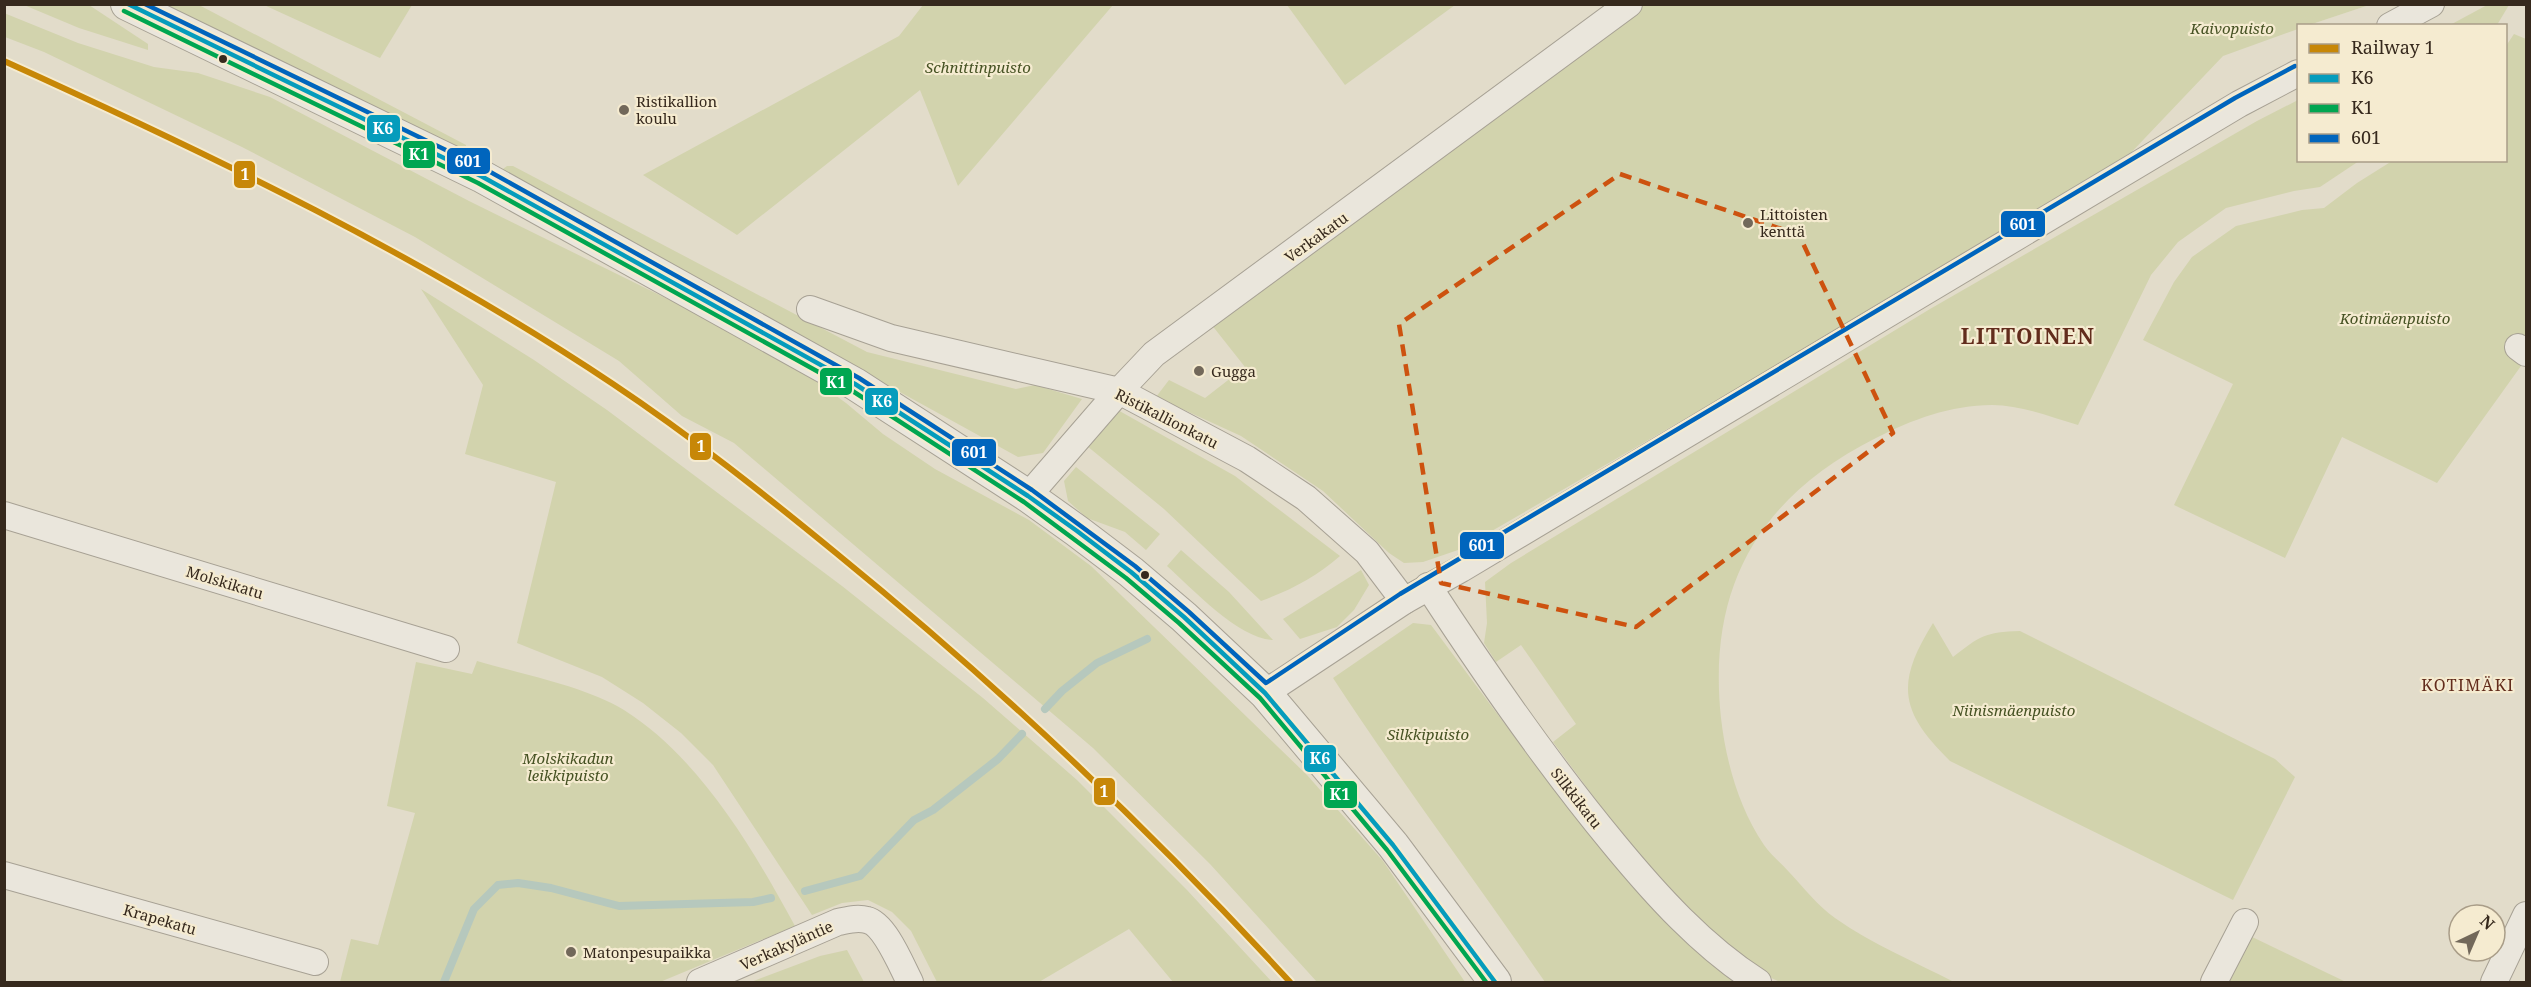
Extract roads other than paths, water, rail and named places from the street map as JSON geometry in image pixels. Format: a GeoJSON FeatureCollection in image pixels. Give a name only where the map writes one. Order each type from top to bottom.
{"type":"FeatureCollection","features":[{"type":"Feature","properties":{"kind":"street"},"geometry":{"type":"LineString","coordinates":[[127,4],[481,176],[855,384],[1028,496],[1136,576],[1184,617],[1265,693],[1393,845],[1495,982]]}},
{"type":"Feature","properties":{"kind":"street","name":"Verkakatu"},"geometry":{"type":"LineString","coordinates":[[1028,496],[1154,354],[1408,170],[1629,4]]}},
{"type":"Feature","properties":{"kind":"street"},"geometry":{"type":"LineString","coordinates":[[2394,24],[2431,4]]}},
{"type":"Feature","properties":{"kind":"street"},"geometry":{"type":"LineString","coordinates":[[1265,693],[1428,586],[1471,563],[2239,104],[2297,74]]}},
{"type":"Feature","properties":{"kind":"street","name":"Ristikallionkatu"},"geometry":{"type":"LineString","coordinates":[[810,309],[891,338],[1119,391],[1247,459],[1306,498],[1367,552],[1404,601]]}},
{"type":"Feature","properties":{"kind":"street","name":"Molskikatu"},"geometry":{"type":"LineString","coordinates":[[4,515],[447,649]]}},
{"type":"Feature","properties":{"kind":"street","name":"Silkkikatu"},"geometry":{"type":"LineString","coordinates":[[1428,586],[1524,729],[1600,828],[1673,912],[1712,947],[1758,982]]}},
{"type":"Feature","properties":{"kind":"street","name":"Krapekatu"},"geometry":{"type":"LineString","coordinates":[[4,875],[315,962]]}},
{"type":"Feature","properties":{"kind":"street"},"geometry":{"type":"LineString","coordinates":[[2494,982],[2526,915]]}},
{"type":"Feature","properties":{"kind":"street","name":"Verkakyläntie"},"geometry":{"type":"LineString","coordinates":[[700,982],[838,922],[856,918],[875,923],[882,930],[910,982]]}},
{"type":"Feature","properties":{"kind":"street"},"geometry":{"type":"LineString","coordinates":[[2214,982],[2245,922]]}},
{"type":"Feature","properties":{"kind":"waterway"},"geometry":{"type":"LineString","coordinates":[[1045,709],[1062,691],[1097,663],[1147,639]]}},
{"type":"Feature","properties":{"kind":"waterway"},"geometry":{"type":"LineString","coordinates":[[805,891],[860,876],[914,820],[933,810],[998,759],[1022,734]]}},
{"type":"Feature","properties":{"kind":"waterway"},"geometry":{"type":"LineString","coordinates":[[444,982],[474,909],[498,885],[518,883],[551,888],[619,906],[753,902],[771,898]]}},
{"type":"Feature","properties":{"kind":"rail line","name":"1"},"geometry":{"type":"LineString","coordinates":[[4,61],[238,171],[391,251],[540,337],[671,424],[836,553],[1014,706],[1127,813],[1290,982]]}},
{"type":"Feature","properties":{"kind":"place","name":"Ristikallion koulu"},"geometry":{"type":"Point","coordinates":[624,110]}},
{"type":"Feature","properties":{"kind":"place","name":"Littoisten kenttä"},"geometry":{"type":"Point","coordinates":[1748,223]}},
{"type":"Feature","properties":{"kind":"place","name":"Gugga"},"geometry":{"type":"Point","coordinates":[1199,371]}},
{"type":"Feature","properties":{"kind":"place","name":"Matonpesupaikka"},"geometry":{"type":"Point","coordinates":[571,952]}},
{"type":"Feature","properties":{"kind":"district","name":"LITTOINEN"},"geometry":{"type":"Point","coordinates":[2028,336]}},
{"type":"Feature","properties":{"kind":"district","name":"KOTIMÄKI"},"geometry":{"type":"Point","coordinates":[2468,685]}},
{"type":"Feature","properties":{"kind":"park label","name":"Kaivopuisto"},"geometry":{"type":"Point","coordinates":[2232,28]}},
{"type":"Feature","properties":{"kind":"park label","name":"Schnittinpuisto"},"geometry":{"type":"Point","coordinates":[978,67]}},
{"type":"Feature","properties":{"kind":"park label","name":"Kotimäenpuisto"},"geometry":{"type":"Point","coordinates":[2395,318]}},
{"type":"Feature","properties":{"kind":"park label","name":"Niinismäenpuisto"},"geometry":{"type":"Point","coordinates":[2014,710]}},
{"type":"Feature","properties":{"kind":"park label","name":"Silkkipuisto"},"geometry":{"type":"Point","coordinates":[1428,734]}},
{"type":"Feature","properties":{"kind":"park label","name":"Molskikadun leikkipuisto"},"geometry":{"type":"Point","coordinates":[568,766]}}]}
